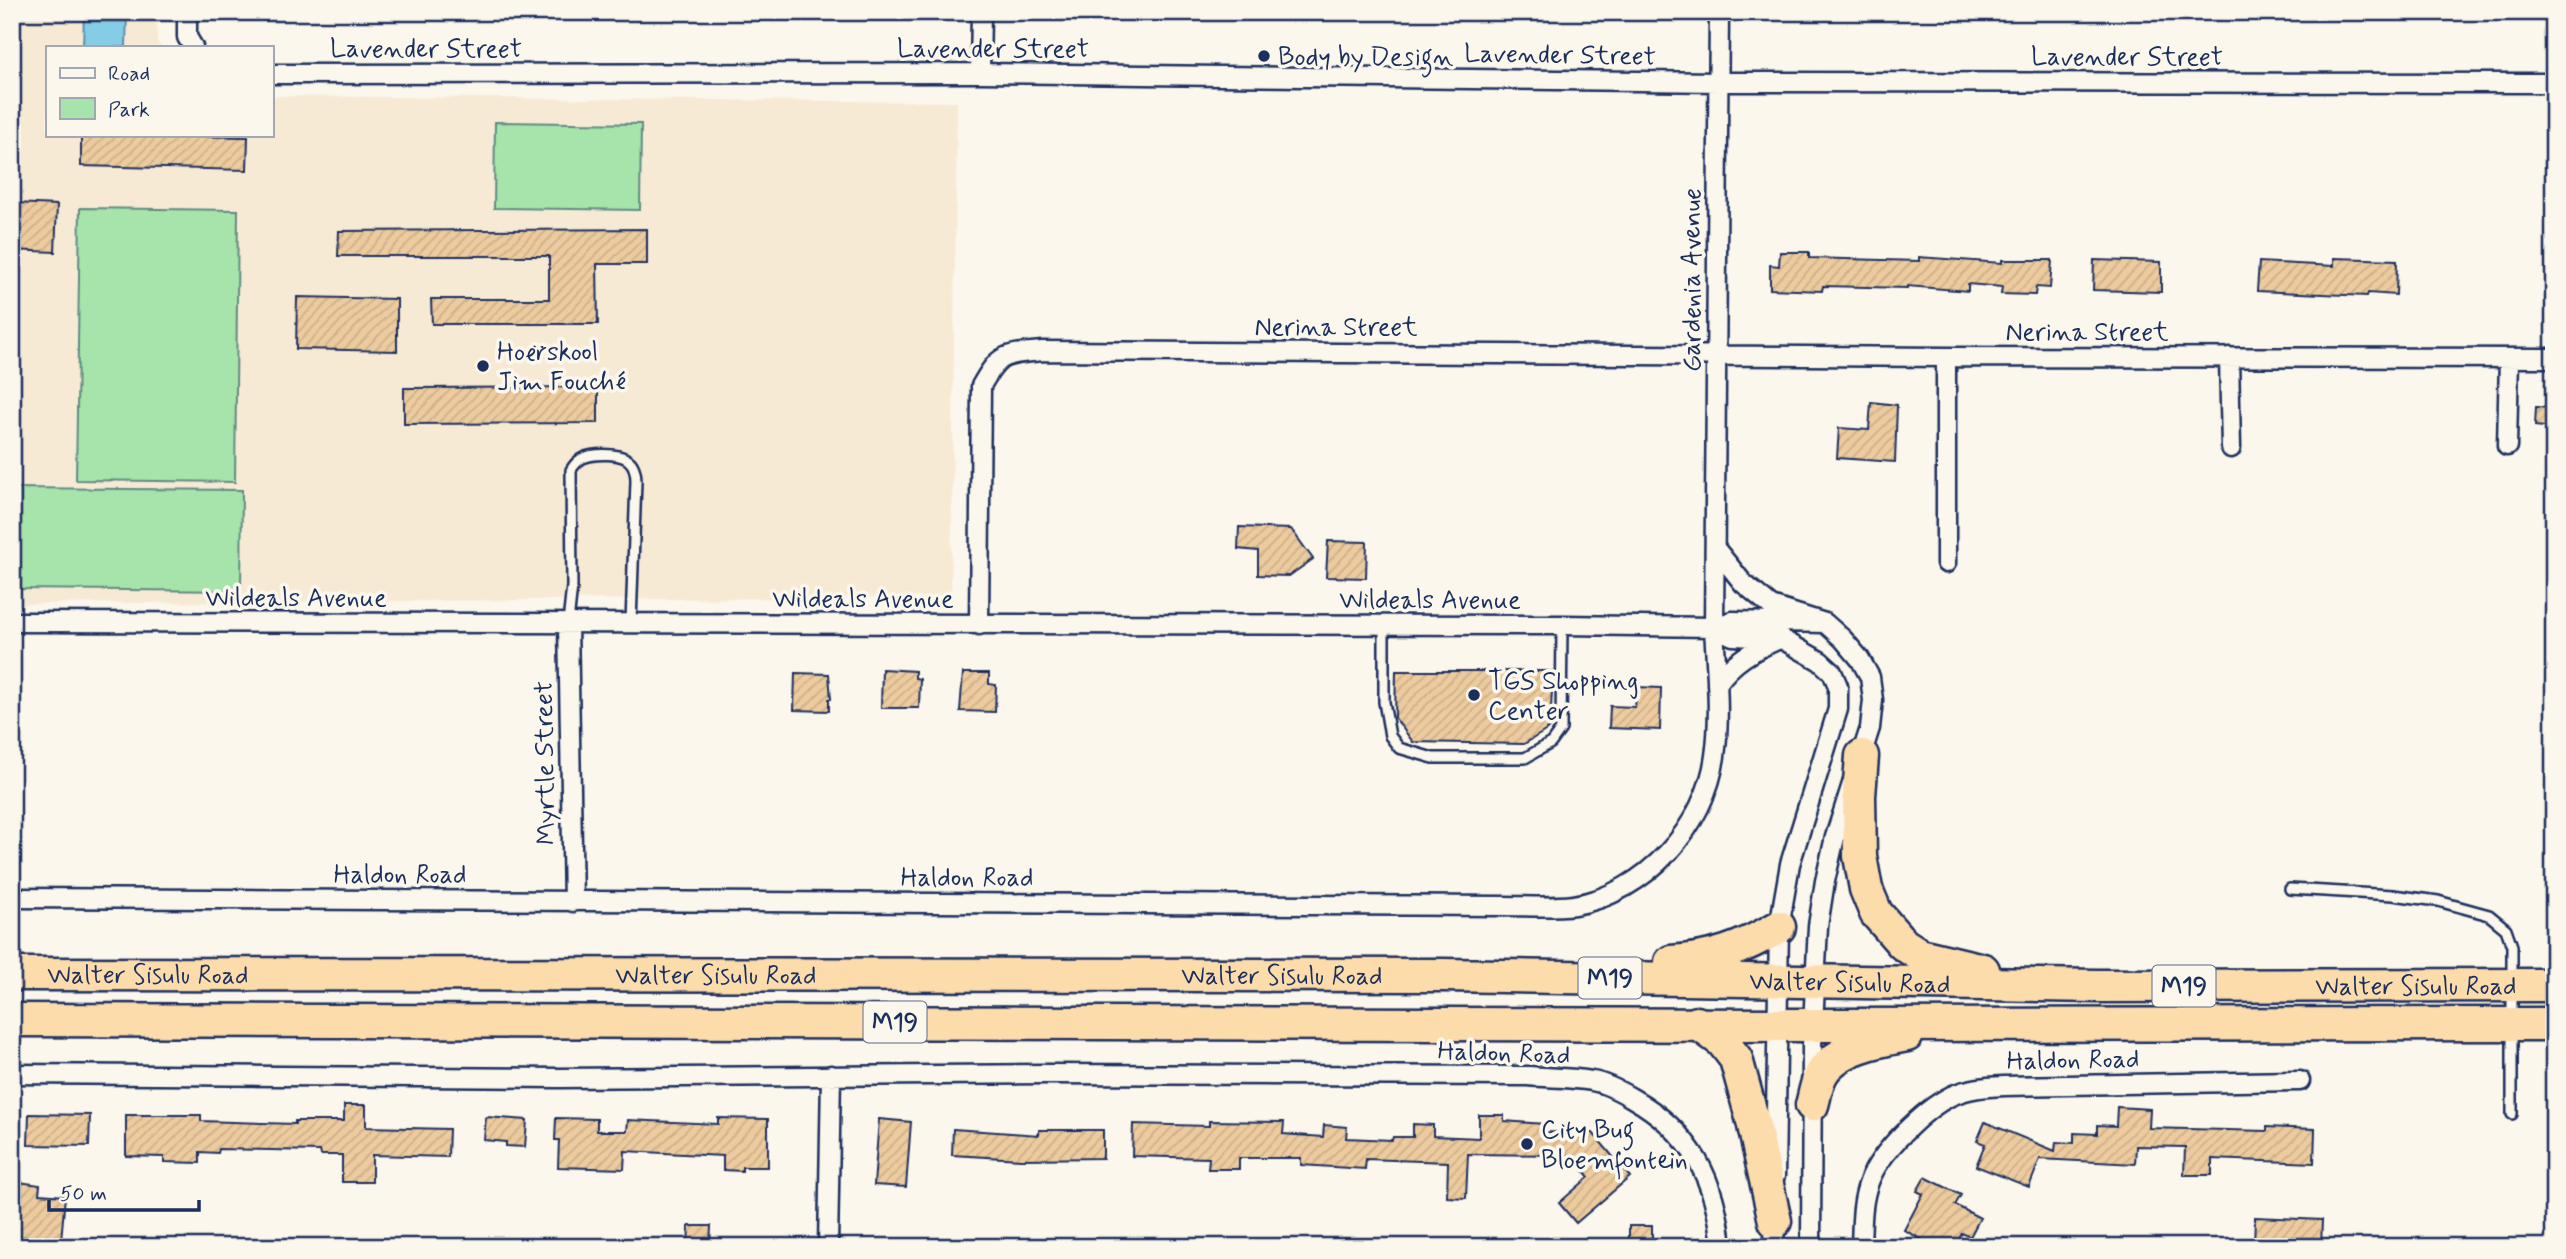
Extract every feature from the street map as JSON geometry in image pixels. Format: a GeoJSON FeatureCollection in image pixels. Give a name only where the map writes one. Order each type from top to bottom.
{"type":"FeatureCollection","features":[{"type":"Feature","properties":{"kind":"highway"},"geometry":{"type":"LineString","coordinates":[[1862,756],[1859,796],[1860,856],[1866,889],[1876,913],[1903,944],[1920,955],[1973,969],[2097,986]]}},
{"type":"Feature","properties":{"kind":"highway"},"geometry":{"type":"LineString","coordinates":[[1443,975],[1687,961],[1733,952],[1779,927]]}},
{"type":"Feature","properties":{"kind":"highway","name":"Walter Sisulu Road"},"geometry":{"type":"LineString","coordinates":[[12,974],[1443,975],[2097,986],[2554,985]]}},
{"type":"Feature","properties":{"kind":"highway","name":"Walter Sisulu Road"},"geometry":{"type":"LineString","coordinates":[[12,1020],[1812,1025],[2554,1024]]}},
{"type":"Feature","properties":{"kind":"highway"},"geometry":{"type":"LineString","coordinates":[[1697,1023],[1722,1041],[1736,1059],[1753,1121],[1774,1234]]}},
{"type":"Feature","properties":{"kind":"highway"},"geometry":{"type":"LineString","coordinates":[[1812,1105],[1823,1072],[1839,1056],[1903,1036],[1998,1023]]}},
{"type":"Feature","properties":{"kind":"street"},"geometry":{"type":"LineString","coordinates":[[187,12],[190,42]]}},
{"type":"Feature","properties":{"kind":"street"},"geometry":{"type":"LineString","coordinates":[[980,74],[981,12]]}},
{"type":"Feature","properties":{"kind":"street","name":"Gardenia Avenue"},"geometry":{"type":"LineString","coordinates":[[1714,627],[1719,12]]}},
{"type":"Feature","properties":{"kind":"street","name":"Lavender Street"},"geometry":{"type":"LineString","coordinates":[[273,74],[980,74],[1719,82],[2554,83]]}},
{"type":"Feature","properties":{"kind":"street","name":"Nerina Street"},"geometry":{"type":"LineString","coordinates":[[979,625],[981,386],[993,365],[1007,355],[1042,351],[2554,358]]}},
{"type":"Feature","properties":{"kind":"street"},"geometry":{"type":"LineString","coordinates":[[1946,357],[1946,563]]}},
{"type":"Feature","properties":{"kind":"street"},"geometry":{"type":"LineString","coordinates":[[2229,357],[2231,448]]}},
{"type":"Feature","properties":{"kind":"street"},"geometry":{"type":"LineString","coordinates":[[2507,446],[2509,358]]}},
{"type":"Feature","properties":{"kind":"street"},"geometry":{"type":"LineString","coordinates":[[1715,548],[1742,583],[1772,606],[1825,623],[1860,659],[1870,677],[1870,728],[1838,827],[1825,881],[1812,1025],[1811,1247]]}},
{"type":"Feature","properties":{"kind":"street"},"geometry":{"type":"LineString","coordinates":[[1714,627],[1732,621],[1825,623]]}},
{"type":"Feature","properties":{"kind":"street","name":"Wildeals Avenue"},"geometry":{"type":"LineString","coordinates":[[12,622],[1714,627]]}},
{"type":"Feature","properties":{"kind":"street","name":"Myrtle Street"},"geometry":{"type":"LineString","coordinates":[[568,624],[573,902]]}},
{"type":"Feature","properties":{"kind":"street"},"geometry":{"type":"LineString","coordinates":[[1714,627],[1733,636],[1780,638],[1820,661],[1832,672],[1838,686],[1838,709],[1793,853],[1779,927],[1774,1234]]}},
{"type":"Feature","properties":{"kind":"street","name":"Haldon Road"},"geometry":{"type":"LineString","coordinates":[[12,898],[1574,905],[1620,888],[1654,867],[1684,835],[1704,796],[1715,757],[1717,684],[1714,627]]}},
{"type":"Feature","properties":{"kind":"street"},"geometry":{"type":"LineString","coordinates":[[1717,684],[1727,670],[1743,656],[1780,638]]}},
{"type":"Feature","properties":{"kind":"street","name":"Haldon Road"},"geometry":{"type":"LineString","coordinates":[[12,1074],[545,1078],[831,1075],[1528,1076],[1594,1081],[1645,1105],[1678,1133],[1695,1154],[1717,1206],[1722,1247]]}},
{"type":"Feature","properties":{"kind":"street"},"geometry":{"type":"LineString","coordinates":[[828,1247],[831,1075]]}},
{"type":"Feature","properties":{"kind":"street","name":"Haldon Road"},"geometry":{"type":"LineString","coordinates":[[1861,1247],[1863,1201],[1870,1179],[1885,1154],[1905,1132],[1949,1097],[1974,1088],[2004,1086],[2300,1082]]}},
{"type":"Feature","properties":{"kind":"lane"},"geometry":{"type":"LineString","coordinates":[[568,624],[572,586],[571,470],[587,457],[604,456],[621,456],[630,460],[634,466],[636,481],[631,623]]}},
{"type":"Feature","properties":{"kind":"lane"},"geometry":{"type":"LineString","coordinates":[[1384,625],[1384,702],[1390,736],[1399,748],[1418,756],[1433,758],[1525,758],[1551,743],[1561,729],[1562,625]]}},
{"type":"Feature","properties":{"kind":"lane"},"geometry":{"type":"LineString","coordinates":[[2290,889],[2393,895],[2438,901],[2488,915],[2506,929],[2512,946],[2512,1114]]}},
{"type":"Feature","properties":{"kind":"shaded area","name":"Hoërskool Jim Fouché"},"geometry":{"type":"Polygon","coordinates":[[[12,12],[157,12],[157,41],[160,46],[46,46],[46,136],[273,136],[273,96],[957,102],[951,597],[12,604],[12,12]]]}},
{"type":"Feature","properties":{"kind":"green space"},"geometry":{"type":"Polygon","coordinates":[[[495,122],[641,124],[640,210],[494,208],[495,122]]]}},
{"type":"Feature","properties":{"kind":"green space"},"geometry":{"type":"Polygon","coordinates":[[[80,208],[238,210],[235,482],[76,480],[80,208]]]}},
{"type":"Feature","properties":{"kind":"green space"},"geometry":{"type":"Polygon","coordinates":[[[12,488],[242,490],[241,591],[12,589],[12,488]]]}},
{"type":"Feature","properties":{"kind":"water"},"geometry":{"type":"Polygon","coordinates":[[[84,12],[127,12],[126,46],[83,46],[84,12]]]}},
{"type":"Feature","properties":{"kind":"building"},"geometry":{"type":"Polygon","coordinates":[[[81,136],[248,137],[247,170],[81,166],[81,136]]]}},
{"type":"Feature","properties":{"kind":"building"},"geometry":{"type":"Polygon","coordinates":[[[14,203],[57,205],[55,252],[12,250],[14,203]]]}},
{"type":"Feature","properties":{"kind":"building"},"geometry":{"type":"Polygon","coordinates":[[[647,229],[647,264],[597,264],[598,324],[432,324],[431,299],[549,299],[549,256],[338,256],[339,231],[647,229]]]}},
{"type":"Feature","properties":{"kind":"building"},"geometry":{"type":"Polygon","coordinates":[[[1780,252],[1809,252],[1809,258],[1919,261],[1919,257],[2002,263],[2002,260],[2052,260],[2050,288],[2036,287],[2035,295],[2001,294],[2002,287],[1968,284],[1968,291],[1907,286],[1823,286],[1822,291],[1770,289],[1770,265],[1779,266],[1780,252]]]}},
{"type":"Feature","properties":{"kind":"building"},"geometry":{"type":"Polygon","coordinates":[[[2334,258],[2397,260],[2396,295],[2257,291],[2259,262],[2334,266],[2334,258]]]}},
{"type":"Feature","properties":{"kind":"building"},"geometry":{"type":"Polygon","coordinates":[[[2094,260],[2161,262],[2161,292],[2093,290],[2094,260]]]}},
{"type":"Feature","properties":{"kind":"building"},"geometry":{"type":"Polygon","coordinates":[[[297,297],[397,299],[397,351],[296,349],[297,297]]]}},
{"type":"Feature","properties":{"kind":"building"},"geometry":{"type":"Polygon","coordinates":[[[598,387],[598,423],[404,424],[404,388],[598,387]]]}},
{"type":"Feature","properties":{"kind":"building"},"geometry":{"type":"Polygon","coordinates":[[[1871,402],[1897,405],[1895,462],[1837,458],[1839,428],[1869,430],[1871,402]]]}},
{"type":"Feature","properties":{"kind":"building"},"geometry":{"type":"Polygon","coordinates":[[[2536,407],[2554,408],[2554,428],[2535,426],[2536,407]]]}},
{"type":"Feature","properties":{"kind":"building"},"geometry":{"type":"Polygon","coordinates":[[[1239,527],[1291,529],[1313,559],[1289,576],[1258,575],[1258,551],[1238,549],[1239,527]]]}},
{"type":"Feature","properties":{"kind":"building"},"geometry":{"type":"Polygon","coordinates":[[[1328,541],[1367,542],[1366,578],[1326,577],[1328,541]]]}},
{"type":"Feature","properties":{"kind":"building"},"geometry":{"type":"Polygon","coordinates":[[[882,669],[915,671],[915,678],[920,679],[919,708],[881,708],[882,669]]]}},
{"type":"Feature","properties":{"kind":"building","name":"TGS Shopping Center"},"geometry":{"type":"Polygon","coordinates":[[[1396,671],[1553,671],[1550,728],[1524,744],[1413,742],[1395,718],[1396,671]]]}},
{"type":"Feature","properties":{"kind":"building"},"geometry":{"type":"Polygon","coordinates":[[[795,673],[829,674],[829,711],[794,710],[795,673]]]}},
{"type":"Feature","properties":{"kind":"building"},"geometry":{"type":"Polygon","coordinates":[[[963,673],[989,673],[989,684],[996,685],[995,712],[960,711],[963,673]]]}},
{"type":"Feature","properties":{"kind":"building"},"geometry":{"type":"Polygon","coordinates":[[[1637,687],[1661,688],[1660,730],[1609,728],[1610,706],[1635,707],[1637,687]]]}},
{"type":"Feature","properties":{"kind":"building"},"geometry":{"type":"Polygon","coordinates":[[[344,1105],[366,1105],[366,1127],[449,1129],[448,1157],[372,1155],[372,1182],[342,1182],[342,1155],[321,1155],[320,1151],[219,1149],[218,1153],[200,1152],[200,1163],[164,1162],[164,1157],[126,1156],[126,1115],[201,1115],[201,1121],[295,1124],[295,1121],[344,1121],[344,1105]]]}},
{"type":"Feature","properties":{"kind":"building"},"geometry":{"type":"Polygon","coordinates":[[[2117,1107],[2150,1109],[2149,1128],[2267,1131],[2267,1127],[2315,1129],[2314,1163],[2212,1159],[2212,1175],[2184,1175],[2185,1147],[2136,1146],[2135,1164],[2040,1159],[2029,1187],[1976,1166],[1985,1144],[1977,1141],[1985,1122],[2055,1151],[2056,1142],[2074,1143],[2074,1133],[2097,1134],[2097,1125],[2116,1126],[2117,1107]]]}},
{"type":"Feature","properties":{"kind":"building"},"geometry":{"type":"Polygon","coordinates":[[[29,1114],[90,1115],[89,1146],[28,1145],[29,1114]]]}},
{"type":"Feature","properties":{"kind":"building"},"geometry":{"type":"Polygon","coordinates":[[[1479,1115],[1504,1115],[1504,1121],[1545,1124],[1544,1132],[1593,1133],[1630,1177],[1576,1223],[1559,1203],[1589,1177],[1571,1155],[1468,1154],[1466,1198],[1447,1197],[1448,1162],[1366,1159],[1365,1169],[1301,1165],[1301,1158],[1239,1158],[1239,1169],[1208,1169],[1209,1158],[1132,1156],[1133,1124],[1209,1126],[1209,1121],[1284,1122],[1283,1134],[1323,1137],[1324,1125],[1347,1127],[1346,1138],[1392,1140],[1393,1137],[1413,1137],[1413,1124],[1433,1125],[1433,1136],[1479,1138],[1479,1115]]]}},
{"type":"Feature","properties":{"kind":"building"},"geometry":{"type":"Polygon","coordinates":[[[486,1117],[527,1120],[525,1147],[506,1146],[506,1142],[484,1140],[486,1117]]]}},
{"type":"Feature","properties":{"kind":"building"},"geometry":{"type":"Polygon","coordinates":[[[556,1118],[597,1119],[597,1131],[627,1131],[628,1120],[718,1124],[718,1118],[768,1119],[768,1167],[742,1167],[742,1171],[723,1170],[723,1156],[625,1151],[624,1169],[558,1167],[559,1140],[555,1140],[556,1118]]]}},
{"type":"Feature","properties":{"kind":"building"},"geometry":{"type":"Polygon","coordinates":[[[879,1119],[911,1122],[906,1187],[874,1185],[879,1119]]]}},
{"type":"Feature","properties":{"kind":"building"},"geometry":{"type":"Polygon","coordinates":[[[953,1129],[1039,1135],[1039,1130],[1103,1130],[1103,1158],[1021,1159],[952,1155],[953,1129]]]}},
{"type":"Feature","properties":{"kind":"building"},"geometry":{"type":"Polygon","coordinates":[[[1925,1177],[1961,1195],[1955,1205],[1980,1218],[1970,1237],[1962,1233],[1955,1247],[1936,1247],[1904,1230],[1923,1194],[1917,1191],[1925,1177]]]}},
{"type":"Feature","properties":{"kind":"building"},"geometry":{"type":"Polygon","coordinates":[[[12,1181],[40,1185],[39,1194],[65,1196],[61,1241],[12,1236],[12,1181]]]}},
{"type":"Feature","properties":{"kind":"building"},"geometry":{"type":"Polygon","coordinates":[[[2255,1217],[2322,1220],[2321,1247],[2254,1246],[2255,1217]]]}},
{"type":"Feature","properties":{"kind":"building"},"geometry":{"type":"Polygon","coordinates":[[[689,1226],[711,1226],[710,1247],[688,1247],[689,1226]]]}},
{"type":"Feature","properties":{"kind":"building"},"geometry":{"type":"Polygon","coordinates":[[[1629,1226],[1652,1226],[1652,1247],[1629,1247],[1629,1226]]]}},
{"type":"Feature","properties":{"kind":"place","name":"Body by Design"},"geometry":{"type":"Point","coordinates":[1264,56]}},
{"type":"Feature","properties":{"kind":"place","name":"Hoërskool Jim Fouché"},"geometry":{"type":"Point","coordinates":[483,366]}},
{"type":"Feature","properties":{"kind":"place","name":"TGS Shopping Center"},"geometry":{"type":"Point","coordinates":[1474,695]}},
{"type":"Feature","properties":{"kind":"place","name":"City Bug Bloemfontein"},"geometry":{"type":"Point","coordinates":[1527,1144]}}]}
